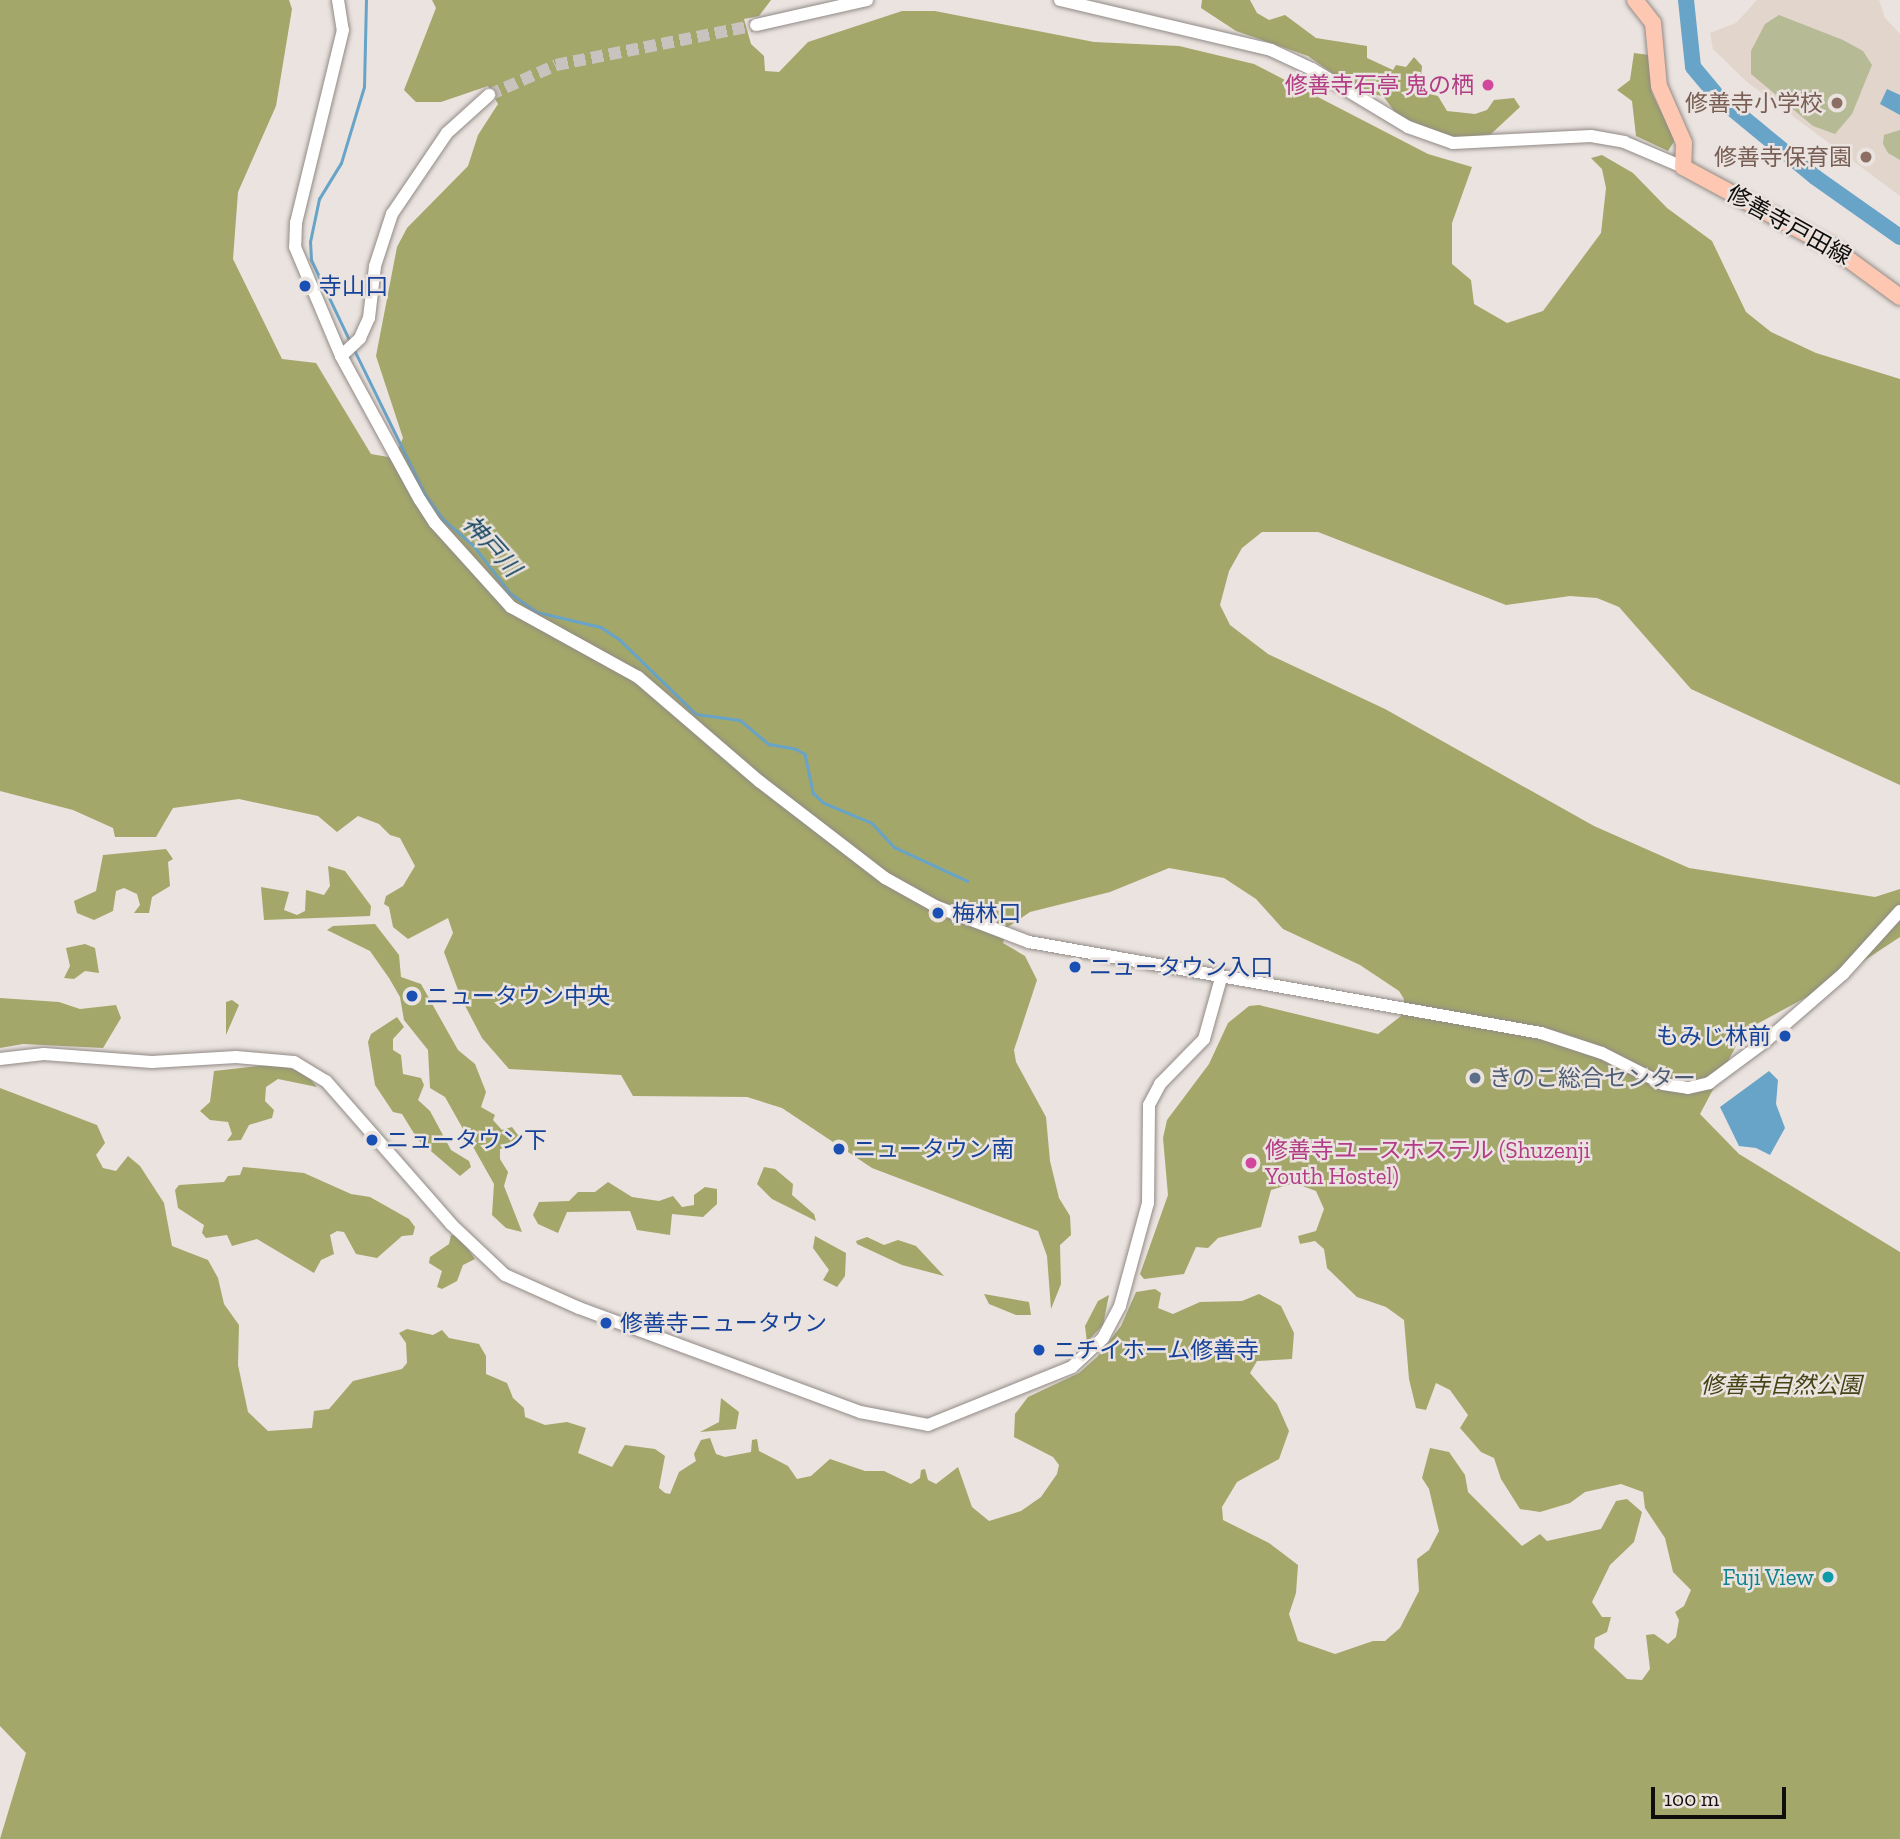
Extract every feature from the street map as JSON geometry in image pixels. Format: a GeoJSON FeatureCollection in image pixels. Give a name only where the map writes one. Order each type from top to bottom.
{"type":"FeatureCollection","features":[{"type":"Feature","properties":{"kind":"main road"},"geometry":{"type":"LineString","coordinates":[[1635,0],[1653,23],[1658,86],[1684,143],[1682,167]]}},
{"type":"Feature","properties":{"kind":"main road","name":"修善寺戸田線"},"geometry":{"type":"LineString","coordinates":[[1682,167],[1833,248],[1900,297]]}},
{"type":"Feature","properties":{"kind":"street"},"geometry":{"type":"LineString","coordinates":[[338,0],[343,30],[294,236],[341,356],[435,523],[497,595],[526,618],[616,661],[759,781],[874,870],[934,906],[1005,935],[1088,956],[1541,1032],[1602,1053],[1673,1087],[1700,1086],[1733,1067],[1819,996],[1900,911]]}},
{"type":"Feature","properties":{"kind":"street"},"geometry":{"type":"LineString","coordinates":[[756,25],[867,0]]}},
{"type":"Feature","properties":{"kind":"street"},"geometry":{"type":"LineString","coordinates":[[1060,0],[1271,50],[1312,69],[1408,127],[1453,144],[1591,136],[1624,142],[1682,167]]}},
{"type":"Feature","properties":{"kind":"street"},"geometry":{"type":"LineString","coordinates":[[341,356],[360,338],[369,318],[375,266],[392,214],[447,133],[489,95]]}},
{"type":"Feature","properties":{"kind":"street"},"geometry":{"type":"LineString","coordinates":[[0,1059],[44,1054],[152,1062],[236,1057],[294,1062],[327,1081],[451,1224],[505,1275],[579,1308],[887,1420],[928,1425],[1055,1375],[1096,1348],[1120,1306],[1147,1203],[1149,1105],[1160,1084],[1204,1039],[1221,978]]}},
{"type":"Feature","properties":{"kind":"shaded area","name":"修善寺小学校"},"geometry":{"type":"Polygon","coordinates":[[[1757,0],[1879,0],[1885,18],[1900,34],[1900,196],[1747,82],[1713,49],[1710,33],[1736,23],[1757,0]]]}},
{"type":"Feature","properties":{"kind":"green space","name":"修善寺自然公園"},"geometry":{"type":"Polygon","coordinates":[[[0,0],[289,0],[292,9],[276,106],[238,192],[233,259],[282,359],[316,363],[371,454],[394,458],[403,438],[376,356],[397,247],[407,228],[468,166],[478,135],[498,104],[488,86],[441,102],[416,102],[404,90],[436,8],[432,0],[771,0],[759,16],[744,19],[751,44],[764,56],[765,71],[779,72],[808,42],[902,11],[935,11],[1094,42],[1179,46],[1254,64],[1428,154],[1472,167],[1452,223],[1452,264],[1471,280],[1474,304],[1507,323],[1543,311],[1601,233],[1606,188],[1602,169],[1591,158],[1602,155],[1633,173],[1667,208],[1712,241],[1746,312],[1771,332],[1816,353],[1900,379],[1900,785],[1691,689],[1619,607],[1597,598],[1570,596],[1506,605],[1318,532],[1262,532],[1242,548],[1229,571],[1220,605],[1230,625],[1268,654],[1385,709],[1594,826],[1689,868],[1875,897],[1900,889],[1900,937],[1818,991],[1744,1031],[1700,1114],[1739,1154],[1900,1252],[1900,1839],[0,1839],[26,1753],[0,1726],[0,1088],[97,1125],[105,1143],[96,1155],[103,1168],[116,1171],[128,1156],[140,1166],[164,1203],[172,1246],[208,1260],[218,1278],[224,1304],[239,1325],[238,1365],[248,1412],[268,1431],[312,1428],[314,1411],[329,1409],[353,1381],[402,1369],[407,1363],[406,1343],[399,1333],[407,1329],[433,1335],[442,1330],[449,1338],[479,1344],[486,1356],[486,1374],[507,1383],[513,1398],[524,1408],[525,1417],[545,1425],[567,1422],[586,1428],[578,1453],[612,1467],[625,1445],[655,1449],[665,1456],[659,1488],[665,1493],[670,1494],[679,1472],[696,1461],[694,1454],[701,1440],[710,1438],[716,1454],[725,1457],[751,1452],[752,1440],[757,1439],[759,1451],[788,1466],[797,1479],[811,1476],[830,1459],[865,1471],[884,1471],[911,1484],[920,1478],[921,1470],[925,1469],[928,1480],[936,1484],[958,1467],[972,1507],[989,1521],[1021,1511],[1041,1497],[1057,1474],[1059,1465],[1053,1457],[1014,1437],[1015,1414],[1028,1397],[1079,1373],[1097,1357],[1121,1326],[1136,1292],[1155,1289],[1161,1293],[1158,1308],[1173,1314],[1200,1302],[1242,1301],[1259,1294],[1281,1306],[1294,1333],[1292,1359],[1257,1361],[1250,1373],[1277,1404],[1289,1431],[1279,1459],[1237,1482],[1222,1507],[1223,1520],[1269,1543],[1298,1565],[1296,1593],[1289,1614],[1298,1641],[1335,1654],[1373,1641],[1385,1641],[1400,1628],[1419,1591],[1417,1559],[1429,1550],[1439,1531],[1429,1489],[1422,1478],[1430,1448],[1449,1452],[1465,1475],[1468,1492],[1522,1546],[1540,1534],[1547,1541],[1601,1529],[1616,1501],[1627,1499],[1642,1512],[1634,1542],[1610,1565],[1592,1602],[1602,1617],[1611,1617],[1607,1632],[1595,1638],[1594,1648],[1627,1679],[1642,1680],[1650,1669],[1646,1635],[1654,1634],[1668,1644],[1676,1637],[1679,1620],[1675,1612],[1684,1606],[1691,1590],[1673,1572],[1665,1538],[1645,1508],[1643,1492],[1621,1484],[1585,1492],[1570,1503],[1540,1512],[1520,1509],[1501,1479],[1494,1458],[1481,1452],[1460,1428],[1468,1415],[1450,1390],[1436,1383],[1426,1410],[1416,1408],[1409,1379],[1404,1320],[1386,1307],[1357,1297],[1327,1268],[1324,1249],[1315,1241],[1300,1244],[1298,1236],[1316,1231],[1324,1209],[1316,1191],[1294,1183],[1271,1190],[1261,1227],[1218,1238],[1208,1248],[1196,1247],[1184,1274],[1144,1279],[1140,1274],[1168,1195],[1163,1138],[1167,1120],[1209,1064],[1228,1023],[1249,1006],[1259,1005],[1378,1034],[1401,1016],[1404,999],[1399,991],[1360,965],[1283,929],[1256,899],[1224,878],[1169,868],[1110,892],[1030,912],[1008,927],[1003,943],[1025,956],[1037,980],[1014,1050],[1016,1062],[1046,1117],[1050,1161],[1059,1198],[1070,1216],[1071,1235],[1060,1245],[1061,1284],[1051,1309],[1047,1256],[1038,1231],[872,1168],[782,1108],[747,1097],[633,1096],[621,1075],[509,1069],[482,1038],[461,998],[444,952],[453,933],[448,918],[408,939],[393,927],[389,907],[384,904],[386,896],[403,886],[415,866],[400,838],[390,835],[379,824],[358,816],[337,832],[318,816],[239,799],[173,808],[156,837],[115,837],[113,828],[73,810],[0,791],[0,0]]]}},
{"type":"Feature","properties":{"kind":"green space"},"geometry":{"type":"Polygon","coordinates":[[[1202,0],[1250,0],[1257,13],[1269,20],[1285,15],[1316,38],[1367,46],[1367,58],[1393,70],[1396,65],[1406,67],[1414,57],[1422,66],[1420,92],[1438,96],[1447,111],[1475,114],[1487,110],[1494,100],[1514,98],[1520,107],[1491,134],[1460,140],[1398,116],[1383,96],[1359,92],[1308,56],[1236,31],[1201,8],[1202,0]]]}},
{"type":"Feature","properties":{"kind":"green space"},"geometry":{"type":"Polygon","coordinates":[[[1779,15],[1843,40],[1863,51],[1872,65],[1852,114],[1835,134],[1813,126],[1751,74],[1751,51],[1765,24],[1779,15]]]}},
{"type":"Feature","properties":{"kind":"green space"},"geometry":{"type":"Polygon","coordinates":[[[1634,53],[1649,55],[1652,93],[1675,140],[1668,151],[1636,136],[1632,101],[1617,90],[1630,80],[1634,53]]]}},
{"type":"Feature","properties":{"kind":"green space"},"geometry":{"type":"Polygon","coordinates":[[[1900,130],[1900,160],[1888,153],[1883,144],[1884,135],[1900,130]]]}},
{"type":"Feature","properties":{"kind":"green space"},"geometry":{"type":"Polygon","coordinates":[[[166,849],[173,859],[168,862],[170,886],[152,897],[149,913],[134,913],[140,905],[137,894],[124,888],[116,891],[113,911],[94,920],[77,913],[74,901],[96,891],[103,855],[166,849]]]}},
{"type":"Feature","properties":{"kind":"green space"},"geometry":{"type":"Polygon","coordinates":[[[328,866],[345,871],[371,906],[370,916],[264,920],[261,887],[289,892],[284,910],[297,915],[305,911],[306,890],[324,895],[330,886],[328,866]]]}},
{"type":"Feature","properties":{"kind":"green space"},"geometry":{"type":"Polygon","coordinates":[[[375,924],[399,955],[401,977],[421,984],[458,1050],[475,1064],[486,1092],[481,1107],[495,1115],[493,1120],[502,1130],[512,1127],[521,1139],[520,1144],[500,1149],[500,1159],[508,1172],[504,1186],[522,1232],[506,1228],[492,1215],[494,1184],[445,1097],[430,1088],[428,1050],[404,1020],[400,997],[389,978],[370,951],[327,930],[333,926],[375,924]]]}},
{"type":"Feature","properties":{"kind":"green space"},"geometry":{"type":"Polygon","coordinates":[[[85,944],[95,948],[99,973],[85,971],[74,979],[64,978],[70,966],[66,948],[85,944]]]}},
{"type":"Feature","properties":{"kind":"green space"},"geometry":{"type":"Polygon","coordinates":[[[0,998],[59,1002],[80,1009],[116,1005],[121,1018],[103,1048],[23,1044],[0,1048],[0,998]]]}},
{"type":"Feature","properties":{"kind":"green space"},"geometry":{"type":"Polygon","coordinates":[[[232,1000],[239,1005],[226,1035],[226,1002],[232,1000]]]}},
{"type":"Feature","properties":{"kind":"green space"},"geometry":{"type":"Polygon","coordinates":[[[397,1017],[404,1027],[393,1039],[393,1050],[401,1055],[403,1074],[421,1078],[424,1085],[418,1100],[430,1111],[451,1150],[469,1161],[471,1167],[460,1176],[418,1140],[402,1114],[393,1112],[375,1085],[368,1042],[371,1034],[397,1017]]]}},
{"type":"Feature","properties":{"kind":"green space"},"geometry":{"type":"Polygon","coordinates":[[[275,1064],[305,1073],[317,1087],[278,1079],[266,1087],[265,1101],[274,1110],[272,1118],[249,1125],[241,1140],[227,1141],[232,1134],[228,1122],[210,1120],[200,1111],[210,1102],[214,1071],[275,1064]]]}},
{"type":"Feature","properties":{"kind":"green space"},"geometry":{"type":"Polygon","coordinates":[[[243,1167],[304,1173],[351,1194],[370,1197],[409,1219],[415,1227],[413,1235],[402,1236],[377,1258],[356,1254],[344,1232],[337,1231],[330,1235],[334,1254],[321,1260],[314,1273],[257,1239],[232,1246],[227,1235],[206,1238],[202,1233],[204,1225],[178,1208],[175,1190],[179,1185],[224,1182],[228,1176],[240,1175],[243,1167]]]}},
{"type":"Feature","properties":{"kind":"green space"},"geometry":{"type":"Polygon","coordinates":[[[764,1167],[775,1169],[793,1184],[792,1195],[814,1214],[816,1221],[772,1199],[757,1184],[764,1167]]]}},
{"type":"Feature","properties":{"kind":"green space"},"geometry":{"type":"Polygon","coordinates":[[[608,1182],[632,1197],[659,1201],[673,1196],[682,1207],[694,1205],[694,1195],[705,1187],[717,1189],[717,1204],[703,1217],[672,1214],[670,1235],[637,1230],[630,1211],[567,1212],[558,1233],[538,1224],[533,1215],[539,1202],[569,1201],[578,1192],[595,1192],[608,1182]]]}},
{"type":"Feature","properties":{"kind":"green space"},"geometry":{"type":"Polygon","coordinates":[[[451,1235],[459,1236],[475,1259],[463,1265],[457,1281],[442,1289],[437,1287],[442,1271],[429,1263],[430,1257],[449,1244],[451,1235]]]}},
{"type":"Feature","properties":{"kind":"green space"},"geometry":{"type":"Polygon","coordinates":[[[815,1236],[846,1253],[845,1276],[837,1287],[823,1280],[829,1270],[813,1248],[815,1236]]]}},
{"type":"Feature","properties":{"kind":"green space"},"geometry":{"type":"Polygon","coordinates":[[[867,1237],[884,1245],[898,1240],[916,1246],[944,1276],[902,1265],[857,1244],[856,1241],[867,1237]]]}},
{"type":"Feature","properties":{"kind":"green space"},"geometry":{"type":"Polygon","coordinates":[[[984,1294],[1029,1302],[1031,1315],[1016,1315],[989,1304],[984,1294]]]}},
{"type":"Feature","properties":{"kind":"green space"},"geometry":{"type":"Polygon","coordinates":[[[1109,1295],[1103,1325],[1087,1342],[1085,1326],[1098,1301],[1109,1295]]]}},
{"type":"Feature","properties":{"kind":"green space"},"geometry":{"type":"Polygon","coordinates":[[[721,1398],[739,1412],[736,1429],[700,1432],[719,1422],[721,1398]]]}},
{"type":"Feature","properties":{"kind":"water"},"geometry":{"type":"Polygon","coordinates":[[[1887,89],[1900,95],[1900,115],[1880,104],[1887,89]]]}},
{"type":"Feature","properties":{"kind":"water"},"geometry":{"type":"Polygon","coordinates":[[[1769,1071],[1778,1080],[1776,1104],[1785,1128],[1770,1155],[1756,1148],[1739,1146],[1720,1107],[1769,1071]]]}},
{"type":"Feature","properties":{"kind":"waterway","name":"神戸川"},"geometry":{"type":"LineString","coordinates":[[349,340],[311,260],[310,242],[319,199],[341,163],[364,87],[366,0]]}},
{"type":"Feature","properties":{"kind":"waterway"},"geometry":{"type":"LineString","coordinates":[[1686,0],[1693,67],[1718,97],[1815,177],[1900,237]]}},
{"type":"Feature","properties":{"kind":"waterway","name":"神戸川"},"geometry":{"type":"LineString","coordinates":[[354,349],[425,494],[443,519],[474,546],[510,593],[537,612],[601,627],[619,639],[696,714],[740,720],[769,744],[796,749],[805,754],[813,793],[824,803],[872,823],[894,847],[968,881]]}},
{"type":"Feature","properties":{"kind":"tunnel"},"geometry":{"type":"LineString","coordinates":[[489,95],[556,65],[756,25]]}},
{"type":"Feature","properties":{"kind":"place","name":"修善寺石亭 鬼の栖"},"geometry":{"type":"Point","coordinates":[1488,85]}},
{"type":"Feature","properties":{"kind":"place","name":"修善寺小学校"},"geometry":{"type":"Point","coordinates":[1837,103]}},
{"type":"Feature","properties":{"kind":"place","name":"修善寺保育園"},"geometry":{"type":"Point","coordinates":[1866,157]}},
{"type":"Feature","properties":{"kind":"place","name":"寺山口"},"geometry":{"type":"Point","coordinates":[305,286]}},
{"type":"Feature","properties":{"kind":"place","name":"梅林口"},"geometry":{"type":"Point","coordinates":[938,913]}},
{"type":"Feature","properties":{"kind":"place","name":"ニュータウン入口"},"geometry":{"type":"Point","coordinates":[1075,967]}},
{"type":"Feature","properties":{"kind":"place","name":"ニュータウン中央"},"geometry":{"type":"Point","coordinates":[412,996]}},
{"type":"Feature","properties":{"kind":"place","name":"もみじ林前"},"geometry":{"type":"Point","coordinates":[1785,1036]}},
{"type":"Feature","properties":{"kind":"place","name":"きのこ総合センター"},"geometry":{"type":"Point","coordinates":[1475,1078]}},
{"type":"Feature","properties":{"kind":"place","name":"ニュータウン下"},"geometry":{"type":"Point","coordinates":[372,1140]}},
{"type":"Feature","properties":{"kind":"place","name":"ニュータウン南"},"geometry":{"type":"Point","coordinates":[839,1149]}},
{"type":"Feature","properties":{"kind":"place","name":"修善寺ユースホステル (Shuzenji Youth Hostel)"},"geometry":{"type":"Point","coordinates":[1251,1163]}},
{"type":"Feature","properties":{"kind":"place","name":"修善寺ニュータウン"},"geometry":{"type":"Point","coordinates":[606,1323]}},
{"type":"Feature","properties":{"kind":"place","name":"ニチイホーム修善寺"},"geometry":{"type":"Point","coordinates":[1039,1350]}},
{"type":"Feature","properties":{"kind":"place","name":"Fuji View"},"geometry":{"type":"Point","coordinates":[1828,1577]}}]}
